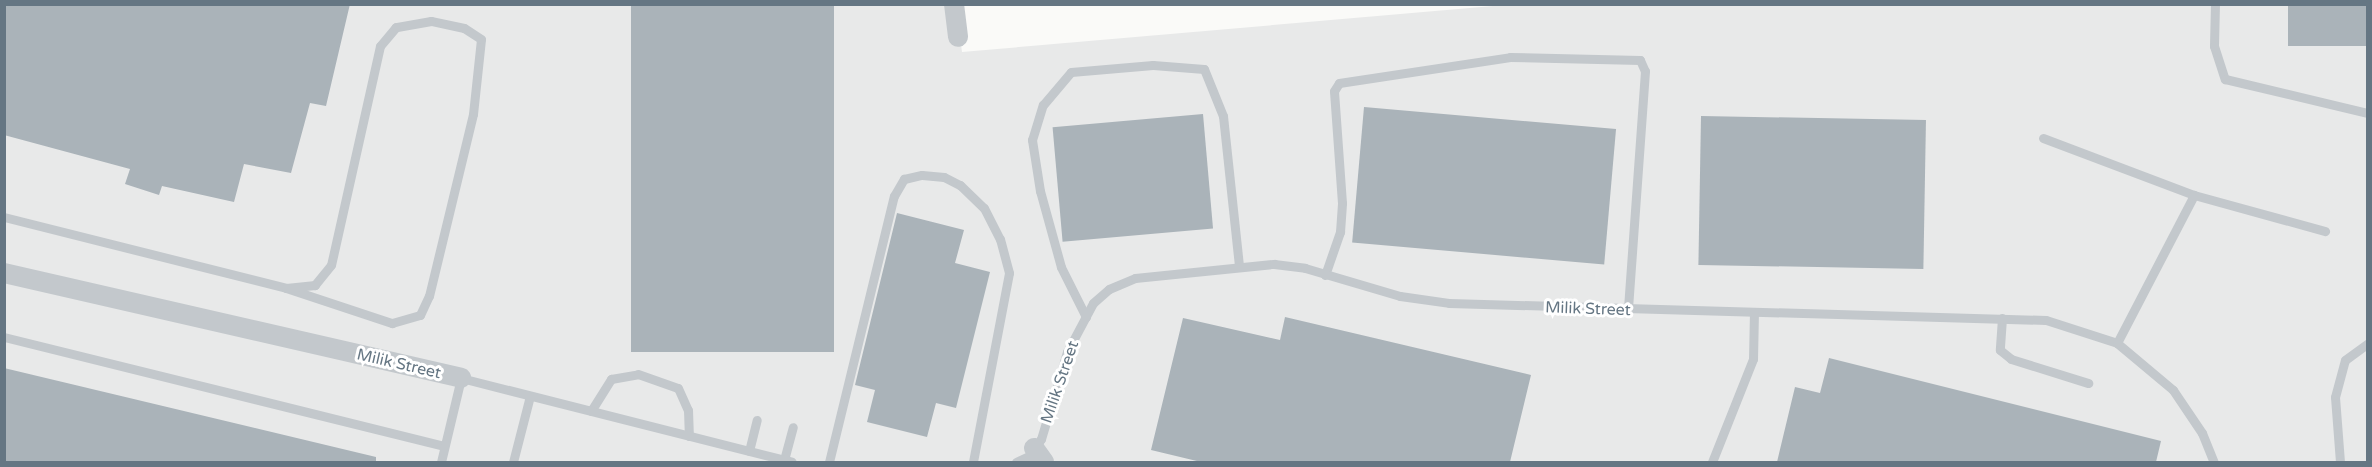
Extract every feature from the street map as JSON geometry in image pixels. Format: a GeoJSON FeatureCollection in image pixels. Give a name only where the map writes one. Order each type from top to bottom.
{"type":"FeatureCollection","features":[{"type":"Feature","properties":{"kind":"street"},"geometry":{"type":"LineString","coordinates":[[954,4],[958,37]]}},
{"type":"Feature","properties":{"kind":"street","name":"Milik Street"},"geometry":{"type":"LineString","coordinates":[[4,273],[461,378]]}},
{"type":"Feature","properties":{"kind":"lane"},"geometry":{"type":"LineString","coordinates":[[2216,4],[2214,46],[2225,79],[2367,113]]}},
{"type":"Feature","properties":{"kind":"lane"},"geometry":{"type":"LineString","coordinates":[[4,217],[286,288],[392,323],[420,315],[429,296],[473,114],[481,39],[464,28],[431,21],[396,27],[380,46],[331,265],[315,285],[286,288]]}},
{"type":"Feature","properties":{"kind":"lane"},"geometry":{"type":"LineString","coordinates":[[1325,275],[1340,232],[1342,203],[1334,91],[1340,83],[1510,57],[1640,60],[1644,71],[1628,310]]}},
{"type":"Feature","properties":{"kind":"lane"},"geometry":{"type":"LineString","coordinates":[[1086,317],[1061,267],[1040,191],[1032,140],[1043,105],[1071,72],[1153,65],[1204,69],[1223,116],[1239,265]]}},
{"type":"Feature","properties":{"kind":"lane"},"geometry":{"type":"LineString","coordinates":[[2043,138],[2194,195],[2325,231]]}},
{"type":"Feature","properties":{"kind":"lane"},"geometry":{"type":"LineString","coordinates":[[829,462],[894,196],[904,179],[922,175],[944,177],[960,185],[984,208],[1000,239],[1009,273],[973,462]]}},
{"type":"Feature","properties":{"kind":"lane"},"geometry":{"type":"LineString","coordinates":[[2118,343],[2194,195]]}},
{"type":"Feature","properties":{"kind":"lane","name":"Milik Street"},"geometry":{"type":"LineString","coordinates":[[1016,462],[1039,455],[1041,439],[1067,352],[1093,303],[1109,289],[1135,278],[1239,265],[1274,264],[1325,275],[1400,296],[1449,303],[1628,310],[2046,320],[2118,343],[2173,390],[2202,433],[2214,462]]}},
{"type":"Feature","properties":{"kind":"lane"},"geometry":{"type":"LineString","coordinates":[[1712,462],[1753,359],[1754,312]]}},
{"type":"Feature","properties":{"kind":"lane"},"geometry":{"type":"LineString","coordinates":[[2002,318],[2000,350],[2011,359],[2088,383]]}},
{"type":"Feature","properties":{"kind":"lane"},"geometry":{"type":"LineString","coordinates":[[4,337],[444,446]]}},
{"type":"Feature","properties":{"kind":"lane"},"geometry":{"type":"LineString","coordinates":[[2340,462],[2335,397],[2345,360],[2367,343]]}},
{"type":"Feature","properties":{"kind":"lane"},"geometry":{"type":"LineString","coordinates":[[591,411],[611,379],[638,374],[678,388],[688,410],[689,436]]}},
{"type":"Feature","properties":{"kind":"lane"},"geometry":{"type":"LineString","coordinates":[[441,462],[461,378]]}},
{"type":"Feature","properties":{"kind":"lane","name":"Milik Street"},"geometry":{"type":"LineString","coordinates":[[461,378],[788,461]]}},
{"type":"Feature","properties":{"kind":"lane"},"geometry":{"type":"LineString","coordinates":[[513,462],[530,396]]}},
{"type":"Feature","properties":{"kind":"lane"},"geometry":{"type":"LineString","coordinates":[[749,451],[757,420]]}},
{"type":"Feature","properties":{"kind":"lane"},"geometry":{"type":"LineString","coordinates":[[788,461],[793,427]]}},
{"type":"Feature","properties":{"kind":"lane"},"geometry":{"type":"LineString","coordinates":[[520,439],[522,462]]}},
{"type":"Feature","properties":{"kind":"shaded area"},"geometry":{"type":"Polygon","coordinates":[[[1516,4],[2367,5],[2367,462],[5,462],[4,5],[956,5],[962,52],[1516,4]]]}},
{"type":"Feature","properties":{"kind":"building"},"geometry":{"type":"Polygon","coordinates":[[[4,4],[350,4],[326,106],[310,103],[291,173],[244,164],[234,202],[162,186],[159,195],[125,184],[130,169],[4,135],[4,4]]]}},
{"type":"Feature","properties":{"kind":"building"},"geometry":{"type":"Polygon","coordinates":[[[631,4],[834,4],[834,352],[631,352],[631,4]]]}},
{"type":"Feature","properties":{"kind":"building"},"geometry":{"type":"Polygon","coordinates":[[[2288,4],[2367,4],[2367,46],[2288,46],[2288,4]]]}},
{"type":"Feature","properties":{"kind":"building"},"geometry":{"type":"Polygon","coordinates":[[[1364,107],[1616,129],[1604,265],[1352,242],[1364,107]]]}},
{"type":"Feature","properties":{"kind":"building"},"geometry":{"type":"Polygon","coordinates":[[[1203,114],[1213,229],[1063,242],[1053,127],[1203,114]]]}},
{"type":"Feature","properties":{"kind":"building"},"geometry":{"type":"Polygon","coordinates":[[[1701,116],[1926,120],[1923,269],[1698,265],[1701,116]]]}},
{"type":"Feature","properties":{"kind":"building"},"geometry":{"type":"Polygon","coordinates":[[[897,213],[964,230],[955,263],[990,272],[956,408],[936,403],[927,437],[867,422],[875,390],[855,385],[897,213]]]}},
{"type":"Feature","properties":{"kind":"building"},"geometry":{"type":"Polygon","coordinates":[[[1285,317],[1531,375],[1510,462],[1201,462],[1151,450],[1183,318],[1280,340],[1285,317]]]}},
{"type":"Feature","properties":{"kind":"building"},"geometry":{"type":"Polygon","coordinates":[[[1829,358],[2161,441],[2156,462],[1777,462],[1795,387],[1820,393],[1829,358]]]}},
{"type":"Feature","properties":{"kind":"building"},"geometry":{"type":"Polygon","coordinates":[[[4,368],[376,457],[376,462],[4,462],[4,368]]]}}]}
